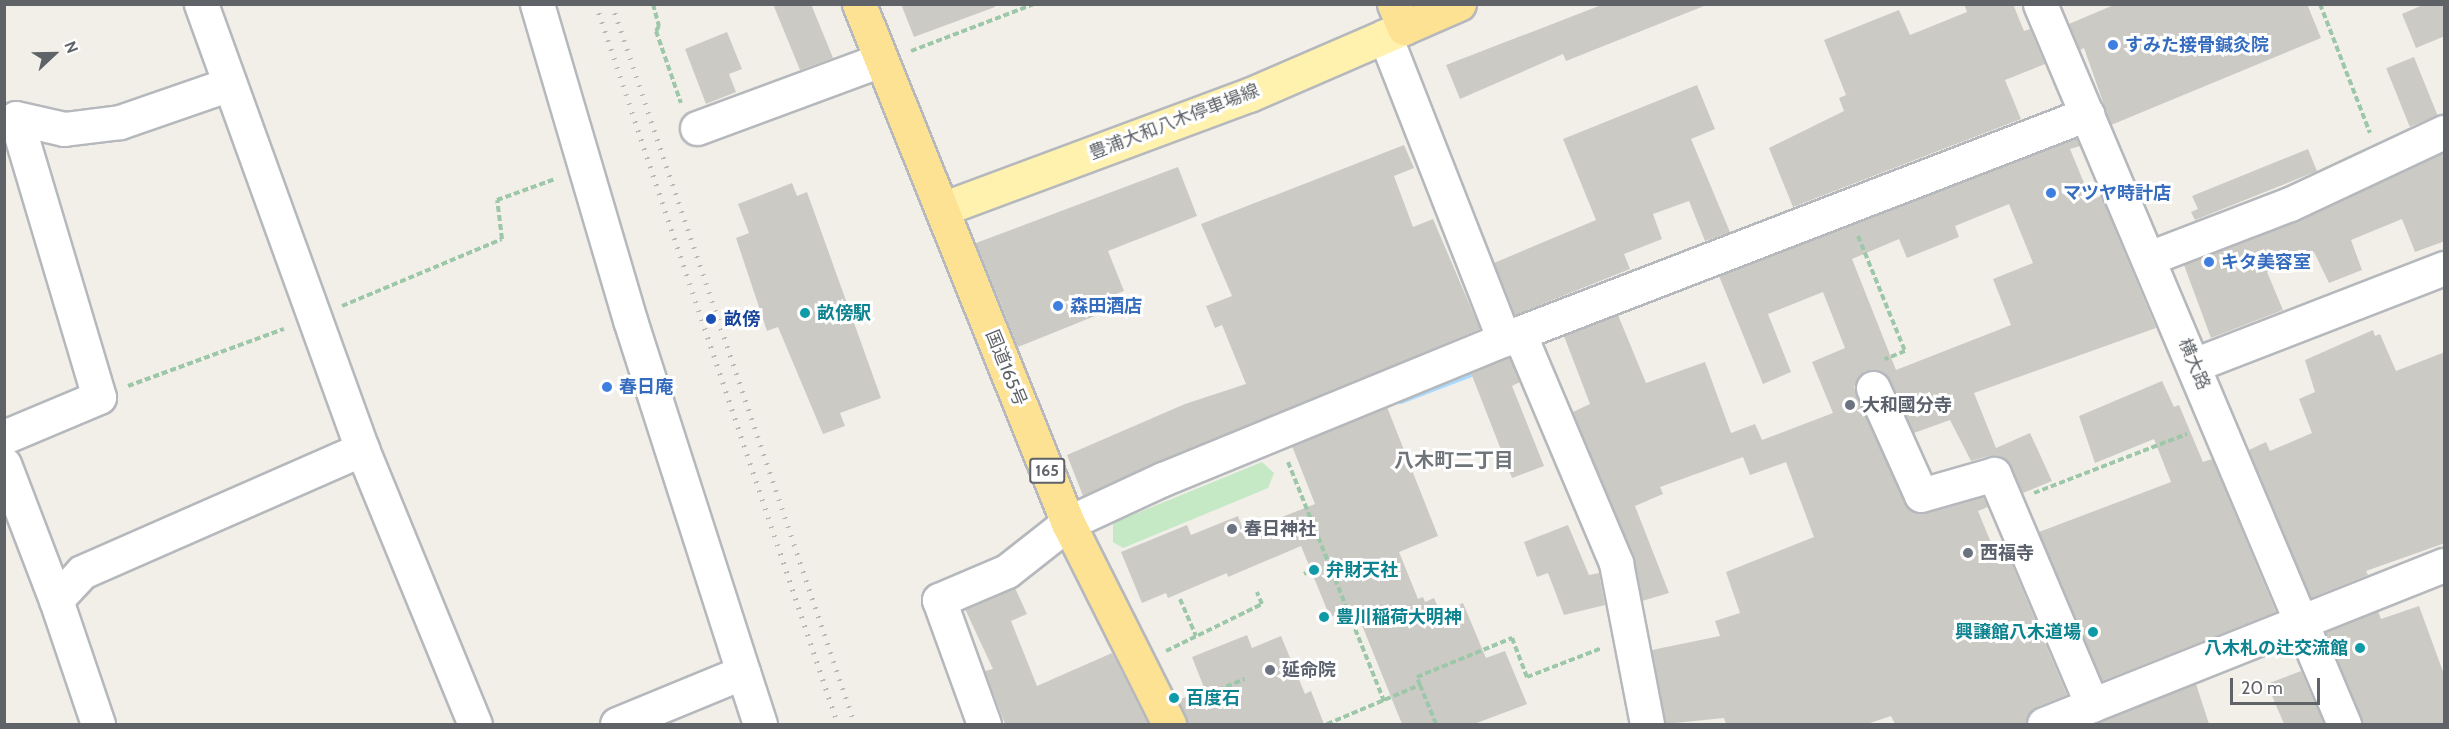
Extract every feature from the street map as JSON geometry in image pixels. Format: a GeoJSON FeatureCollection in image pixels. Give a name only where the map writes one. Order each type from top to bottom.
{"type":"FeatureCollection","features":[{"type":"Feature","properties":{"kind":"highway","name":"国道165号"},"geometry":{"type":"LineString","coordinates":[[859,4],[893,57],[942,209],[1068,523],[1141,663],[1176,715]]}},
{"type":"Feature","properties":{"kind":"highway"},"geometry":{"type":"LineString","coordinates":[[1394,23],[1459,4]]}},
{"type":"Feature","properties":{"kind":"main road","name":"豊浦大和八木停車場線"},"geometry":{"type":"LineString","coordinates":[[942,209],[1249,95],[1394,23]]}},
{"type":"Feature","properties":{"kind":"street"},"geometry":{"type":"LineString","coordinates":[[201,4],[362,449],[475,724]]}},
{"type":"Feature","properties":{"kind":"street"},"geometry":{"type":"LineString","coordinates":[[537,4],[585,168],[760,724]]}},
{"type":"Feature","properties":{"kind":"street","name":"横大路"},"geometry":{"type":"LineString","coordinates":[[2040,4],[2304,621],[2344,724]]}},
{"type":"Feature","properties":{"kind":"street"},"geometry":{"type":"LineString","coordinates":[[1394,23],[1512,336],[1616,563],[1647,724]]}},
{"type":"Feature","properties":{"kind":"street"},"geometry":{"type":"LineString","coordinates":[[697,128],[893,57]]}},
{"type":"Feature","properties":{"kind":"street"},"geometry":{"type":"LineString","coordinates":[[4,437],[99,397],[16,118],[64,129],[120,122],[230,84]]}},
{"type":"Feature","properties":{"kind":"street"},"geometry":{"type":"LineString","coordinates":[[984,724],[939,600],[1007,572],[1068,523],[1163,479],[1512,336],[2087,114]]}},
{"type":"Feature","properties":{"kind":"street"},"geometry":{"type":"LineString","coordinates":[[2149,258],[2290,204],[2380,159],[2445,132]]}},
{"type":"Feature","properties":{"kind":"street"},"geometry":{"type":"LineString","coordinates":[[2194,365],[2445,268]]}},
{"type":"Feature","properties":{"kind":"street"},"geometry":{"type":"LineString","coordinates":[[1873,388],[1921,495],[1994,474],[2099,711]]}},
{"type":"Feature","properties":{"kind":"street"},"geometry":{"type":"LineString","coordinates":[[56,600],[82,572],[362,449]]}},
{"type":"Feature","properties":{"kind":"street"},"geometry":{"type":"LineString","coordinates":[[4,464],[56,600],[98,724]]}},
{"type":"Feature","properties":{"kind":"street"},"geometry":{"type":"LineString","coordinates":[[2044,724],[2099,711],[2304,621],[2445,565]]}},
{"type":"Feature","properties":{"kind":"street"},"geometry":{"type":"LineString","coordinates":[[617,724],[743,672]]}},
{"type":"Feature","properties":{"kind":"path"},"geometry":{"type":"LineString","coordinates":[[653,4],[659,26],[656,32],[689,124],[697,128]]}},
{"type":"Feature","properties":{"kind":"path"},"geometry":{"type":"LineString","coordinates":[[893,57],[1034,4]]}},
{"type":"Feature","properties":{"kind":"path"},"geometry":{"type":"LineString","coordinates":[[2320,4],[2380,159]]}},
{"type":"Feature","properties":{"kind":"path"},"geometry":{"type":"LineString","coordinates":[[99,397],[315,318],[502,239],[497,200],[585,168]]}},
{"type":"Feature","properties":{"kind":"path"},"geometry":{"type":"LineString","coordinates":[[1855,230],[1905,351],[1864,368],[1873,388]]}},
{"type":"Feature","properties":{"kind":"path"},"geometry":{"type":"LineString","coordinates":[[2027,496],[2219,422]]}},
{"type":"Feature","properties":{"kind":"path"},"geometry":{"type":"LineString","coordinates":[[1287,459],[1384,701]]}},
{"type":"Feature","properties":{"kind":"path"},"geometry":{"type":"LineString","coordinates":[[1141,663],[1262,604],[1257,592]]}},
{"type":"Feature","properties":{"kind":"path"},"geometry":{"type":"LineString","coordinates":[[1180,599],[1196,636]]}},
{"type":"Feature","properties":{"kind":"path"},"geometry":{"type":"LineString","coordinates":[[1436,724],[1417,677],[1512,638],[1527,677],[1609,645]]}},
{"type":"Feature","properties":{"kind":"path"},"geometry":{"type":"LineString","coordinates":[[1176,715],[1244,679]]}},
{"type":"Feature","properties":{"kind":"path"},"geometry":{"type":"LineString","coordinates":[[1327,724],[1420,685]]}},
{"type":"Feature","properties":{"kind":"green space"},"geometry":{"type":"Polygon","coordinates":[[[1262,462],[1274,473],[1268,488],[1123,548],[1113,542],[1113,523],[1262,462]]]}},
{"type":"Feature","properties":{"kind":"building"},"geometry":{"type":"Polygon","coordinates":[[[773,4],[811,4],[833,58],[800,70],[773,4]]]}},
{"type":"Feature","properties":{"kind":"building"},"geometry":{"type":"Polygon","coordinates":[[[901,4],[994,4],[995,7],[914,37],[901,4]]]}},
{"type":"Feature","properties":{"kind":"building"},"geometry":{"type":"Polygon","coordinates":[[[1604,4],[1704,6],[1566,61],[1563,54],[1460,99],[1446,65],[1604,4]]]}},
{"type":"Feature","properties":{"kind":"building"},"geometry":{"type":"Polygon","coordinates":[[[1964,4],[2013,4],[2024,31],[2030,29],[2045,64],[2005,80],[2021,119],[1793,207],[1769,148],[1844,111],[1839,98],[1846,95],[1824,40],[1899,10],[1910,35],[1967,12],[1964,4]]]}},
{"type":"Feature","properties":{"kind":"building"},"geometry":{"type":"Polygon","coordinates":[[[2116,4],[2307,4],[2321,38],[2111,125],[2084,48],[2080,50],[2069,24],[2116,4]]]}},
{"type":"Feature","properties":{"kind":"building"},"geometry":{"type":"Polygon","coordinates":[[[2425,4],[2445,4],[2445,36],[2416,48],[2402,14],[2425,4]]]}},
{"type":"Feature","properties":{"kind":"building"},"geometry":{"type":"Polygon","coordinates":[[[727,32],[742,69],[729,74],[736,92],[706,104],[685,49],[727,32]]]}},
{"type":"Feature","properties":{"kind":"building"},"geometry":{"type":"Polygon","coordinates":[[[2414,57],[2438,115],[2410,127],[2386,68],[2414,57]]]}},
{"type":"Feature","properties":{"kind":"building"},"geometry":{"type":"Polygon","coordinates":[[[1697,85],[1715,129],[1691,139],[1730,232],[1705,241],[1689,201],[1653,214],[1662,239],[1624,254],[1630,269],[1515,315],[1494,263],[1596,220],[1563,139],[1697,85]]]}},
{"type":"Feature","properties":{"kind":"building"},"geometry":{"type":"Polygon","coordinates":[[[2076,138],[2080,146],[2070,149],[2091,200],[2101,196],[2156,328],[1974,393],[1996,448],[2030,433],[2052,481],[2023,493],[2005,459],[1989,456],[1971,461],[1950,420],[1914,433],[1883,373],[1865,371],[1854,387],[1909,509],[1926,513],[1983,497],[1988,507],[1978,511],[1994,550],[2004,546],[2067,695],[2037,707],[2026,724],[1895,724],[1891,716],[1867,724],[1726,724],[1724,718],[1665,724],[1652,650],[1720,636],[1715,621],[1740,613],[1726,572],[1814,537],[1786,462],[1750,475],[1743,457],[1660,487],[1663,494],[1635,506],[1669,593],[1642,601],[1633,556],[1573,412],[1590,404],[1564,336],[1618,315],[1646,383],[1705,362],[1731,433],[1755,424],[1762,440],[1833,413],[1812,362],[1845,348],[1823,292],[1768,314],[1791,372],[1763,384],[1719,276],[2076,138]],[[2009,204],[1955,226],[1959,237],[1907,258],[1899,239],[1852,259],[1896,370],[2011,325],[1993,279],[2033,263],[2009,204]]]}},
{"type":"Feature","properties":{"kind":"building"},"geometry":{"type":"Polygon","coordinates":[[[1404,145],[1414,168],[1394,176],[1413,227],[1433,219],[1480,329],[1083,496],[1067,455],[1185,404],[1246,384],[1222,325],[1215,328],[1206,306],[1232,296],[1201,224],[1404,145]]]}},
{"type":"Feature","properties":{"kind":"building"},"geometry":{"type":"Polygon","coordinates":[[[2308,149],[2317,171],[2195,220],[2191,212],[2198,209],[2192,196],[2308,149]]]}},
{"type":"Feature","properties":{"kind":"building"},"geometry":{"type":"Polygon","coordinates":[[[2445,152],[2445,241],[2415,252],[2402,219],[2351,240],[2362,270],[2329,283],[2314,252],[2267,272],[2283,310],[2211,338],[2184,265],[2298,221],[2445,152]]]}},
{"type":"Feature","properties":{"kind":"building"},"geometry":{"type":"Polygon","coordinates":[[[1178,167],[1197,216],[1108,251],[1124,291],[1091,304],[1095,316],[1018,347],[976,243],[1178,167]]]}},
{"type":"Feature","properties":{"kind":"building","name":"畝傍駅"},"geometry":{"type":"Polygon","coordinates":[[[792,183],[797,196],[807,192],[881,398],[840,413],[845,426],[823,434],[778,327],[767,331],[736,238],[749,233],[738,204],[792,183]]]}},
{"type":"Feature","properties":{"kind":"building"},"geometry":{"type":"Polygon","coordinates":[[[2373,330],[2375,336],[2380,334],[2396,371],[2445,352],[2445,543],[2366,571],[2368,575],[2311,598],[2249,450],[2266,442],[2270,451],[2312,433],[2299,399],[2315,392],[2305,360],[2373,330]]]}},
{"type":"Feature","properties":{"kind":"building"},"geometry":{"type":"Polygon","coordinates":[[[1509,357],[1520,382],[1512,386],[1544,466],[1512,478],[1471,373],[1509,357]]]}},
{"type":"Feature","properties":{"kind":"building"},"geometry":{"type":"Polygon","coordinates":[[[2162,381],[2174,407],[2179,405],[2203,462],[2212,459],[2276,612],[2102,681],[2039,532],[2171,482],[2154,439],[2095,463],[2079,416],[2162,381]]]}},
{"type":"Feature","properties":{"kind":"building"},"geometry":{"type":"Polygon","coordinates":[[[1387,407],[1438,536],[1399,552],[1418,599],[1423,597],[1425,602],[1434,598],[1440,612],[1463,603],[1486,658],[1505,651],[1527,704],[1474,724],[1402,724],[1355,608],[1330,617],[1301,546],[1228,577],[1227,573],[1168,598],[1166,593],[1142,603],[1121,552],[1187,525],[1191,535],[1238,516],[1244,532],[1315,504],[1292,446],[1387,407]]]}},
{"type":"Feature","properties":{"kind":"building"},"geometry":{"type":"Polygon","coordinates":[[[1568,525],[1589,575],[1599,573],[1605,605],[1564,615],[1548,573],[1537,577],[1524,542],[1568,525]]]}},
{"type":"Feature","properties":{"kind":"building"},"geometry":{"type":"Polygon","coordinates":[[[1015,588],[1027,614],[1011,621],[1037,686],[1112,653],[1148,724],[1005,724],[985,671],[993,669],[965,609],[1015,588]]]}},
{"type":"Feature","properties":{"kind":"building"},"geometry":{"type":"Polygon","coordinates":[[[2419,606],[2445,677],[2445,724],[2362,724],[2326,632],[2378,611],[2381,619],[2419,606]]]}},
{"type":"Feature","properties":{"kind":"building"},"geometry":{"type":"Polygon","coordinates":[[[1247,635],[1252,648],[1281,636],[1305,694],[1311,691],[1324,724],[1188,724],[1178,700],[1205,690],[1192,657],[1247,635]]]}},
{"type":"Feature","properties":{"kind":"building"},"geometry":{"type":"Polygon","coordinates":[[[2301,671],[2324,724],[2284,724],[2267,684],[2301,671]]]}},
{"type":"Feature","properties":{"kind":"building"},"geometry":{"type":"Polygon","coordinates":[[[2196,684],[2209,724],[2094,724],[2099,722],[2196,684]]]}},
{"type":"Feature","properties":{"kind":"waterway"},"geometry":{"type":"LineString","coordinates":[[1400,399],[1517,354]]}},
{"type":"Feature","properties":{"kind":"railway"},"geometry":{"type":"LineString","coordinates":[[596,4],[838,724]]}},
{"type":"Feature","properties":{"kind":"railway"},"geometry":{"type":"LineString","coordinates":[[612,4],[855,724]]}},
{"type":"Feature","properties":{"kind":"place","name":"すみた接骨鍼灸院"},"geometry":{"type":"Point","coordinates":[2113,45]}},
{"type":"Feature","properties":{"kind":"place","name":"マツヤ時計店"},"geometry":{"type":"Point","coordinates":[2051,193]}},
{"type":"Feature","properties":{"kind":"place","name":"キタ美容室"},"geometry":{"type":"Point","coordinates":[2209,262]}},
{"type":"Feature","properties":{"kind":"place","name":"森田酒店"},"geometry":{"type":"Point","coordinates":[1058,306]}},
{"type":"Feature","properties":{"kind":"place","name":"畝傍駅"},"geometry":{"type":"Point","coordinates":[805,313]}},
{"type":"Feature","properties":{"kind":"place","name":"畝傍"},"geometry":{"type":"Point","coordinates":[711,319]}},
{"type":"Feature","properties":{"kind":"place","name":"春日庵"},"geometry":{"type":"Point","coordinates":[607,387]}},
{"type":"Feature","properties":{"kind":"place","name":"大和國分寺"},"geometry":{"type":"Point","coordinates":[1850,405]}},
{"type":"Feature","properties":{"kind":"place","name":"春日神社"},"geometry":{"type":"Point","coordinates":[1232,529]}},
{"type":"Feature","properties":{"kind":"place","name":"西福寺"},"geometry":{"type":"Point","coordinates":[1968,553]}},
{"type":"Feature","properties":{"kind":"place","name":"弁財天社"},"geometry":{"type":"Point","coordinates":[1314,570]}},
{"type":"Feature","properties":{"kind":"place","name":"豊川稲荷大明神"},"geometry":{"type":"Point","coordinates":[1324,617]}},
{"type":"Feature","properties":{"kind":"place","name":"興譲館八木道場"},"geometry":{"type":"Point","coordinates":[2093,632]}},
{"type":"Feature","properties":{"kind":"place","name":"八木札の辻交流館"},"geometry":{"type":"Point","coordinates":[2360,648]}},
{"type":"Feature","properties":{"kind":"place","name":"延命院"},"geometry":{"type":"Point","coordinates":[1270,670]}},
{"type":"Feature","properties":{"kind":"place","name":"百度石"},"geometry":{"type":"Point","coordinates":[1174,698]}},
{"type":"Feature","properties":{"kind":"district","name":"八木町二丁目"},"geometry":{"type":"Point","coordinates":[1454,460]}}]}
